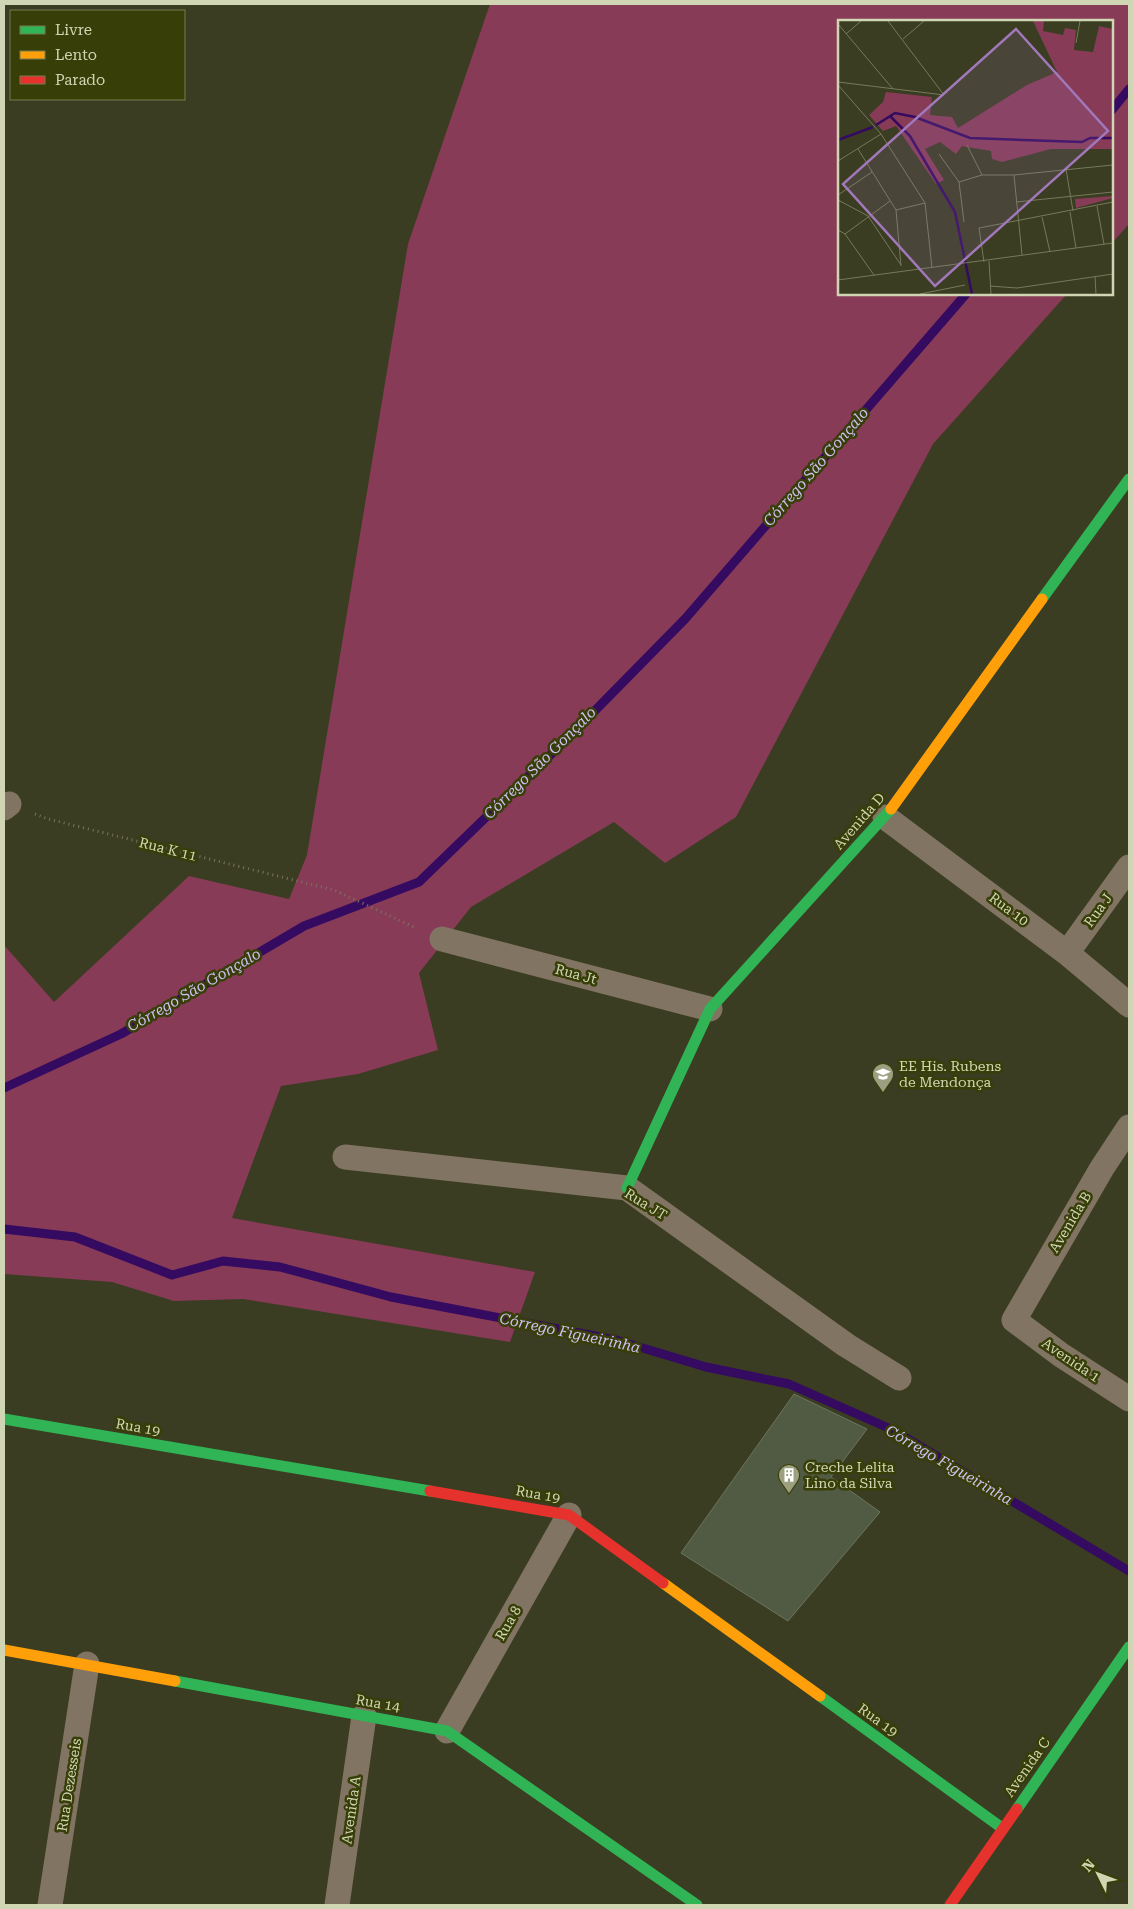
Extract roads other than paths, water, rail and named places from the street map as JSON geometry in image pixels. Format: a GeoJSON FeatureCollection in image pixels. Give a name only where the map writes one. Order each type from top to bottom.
{"type":"FeatureCollection","features":[{"type":"Feature","properties":{"kind":"street","name":"Avenida D"},"geometry":{"type":"LineString","coordinates":[[627,1188],[710,1009],[885,817],[1129,479]]}},
{"type":"Feature","properties":{"kind":"street","name":"Rua 10"},"geometry":{"type":"LineString","coordinates":[[885,817],[1067,953],[1129,1005]]}},
{"type":"Feature","properties":{"kind":"street","name":"Rua J"},"geometry":{"type":"LineString","coordinates":[[1067,953],[1129,867]]}},
{"type":"Feature","properties":{"kind":"street","name":"Rua Jt"},"geometry":{"type":"LineString","coordinates":[[442,939],[710,1009]]}},
{"type":"Feature","properties":{"kind":"street","name":"Avenida B"},"geometry":{"type":"LineString","coordinates":[[1014,1320],[1097,1177],[1129,1127]]}},
{"type":"Feature","properties":{"kind":"street","name":"Rua JT"},"geometry":{"type":"LineString","coordinates":[[345,1157],[627,1188],[846,1345],[899,1378]]}},
{"type":"Feature","properties":{"kind":"street","name":"Avenida 1"},"geometry":{"type":"LineString","coordinates":[[1014,1320],[1061,1355],[1129,1399]]}},
{"type":"Feature","properties":{"kind":"street","name":"Rua 19"},"geometry":{"type":"LineString","coordinates":[[4,1419],[570,1515],[1002,1828]]}},
{"type":"Feature","properties":{"kind":"street","name":"Rua 8"},"geometry":{"type":"LineString","coordinates":[[447,1731],[570,1515]]}},
{"type":"Feature","properties":{"kind":"street","name":"Avenida C"},"geometry":{"type":"LineString","coordinates":[[950,1905],[1129,1647]]}},
{"type":"Feature","properties":{"kind":"street","name":"Rua 14"},"geometry":{"type":"LineString","coordinates":[[4,1650],[447,1731],[697,1905]]}},
{"type":"Feature","properties":{"kind":"street","name":"Rua Dezesseis"},"geometry":{"type":"LineString","coordinates":[[50,1905],[87,1664]]}},
{"type":"Feature","properties":{"kind":"street","name":"Avenida A"},"geometry":{"type":"LineString","coordinates":[[337,1905],[364,1716]]}},
{"type":"Feature","properties":{"kind":"waterway","name":"Córrego São Gonçalo"},"geometry":{"type":"LineString","coordinates":[[1113,109],[1129,89]]}},
{"type":"Feature","properties":{"kind":"waterway","name":"Córrego São Gonçalo"},"geometry":{"type":"LineString","coordinates":[[4,1088],[121,1034],[304,926],[419,882],[571,735],[685,619],[965,295]]}},
{"type":"Feature","properties":{"kind":"waterway","name":"Córrego Figueirinha"},"geometry":{"type":"LineString","coordinates":[[4,1229],[75,1237],[172,1275],[223,1261],[280,1267],[391,1297],[616,1340],[706,1367],[789,1384],[893,1430],[1129,1571]]}},
{"type":"Feature","properties":{"kind":"place","name":"EE His. Rubens de Mendonça"},"geometry":{"type":"Point","coordinates":[883,1093]}},
{"type":"Feature","properties":{"kind":"place","name":"Creche Lelita Lino da Silva"},"geometry":{"type":"Point","coordinates":[789,1494]}}]}
